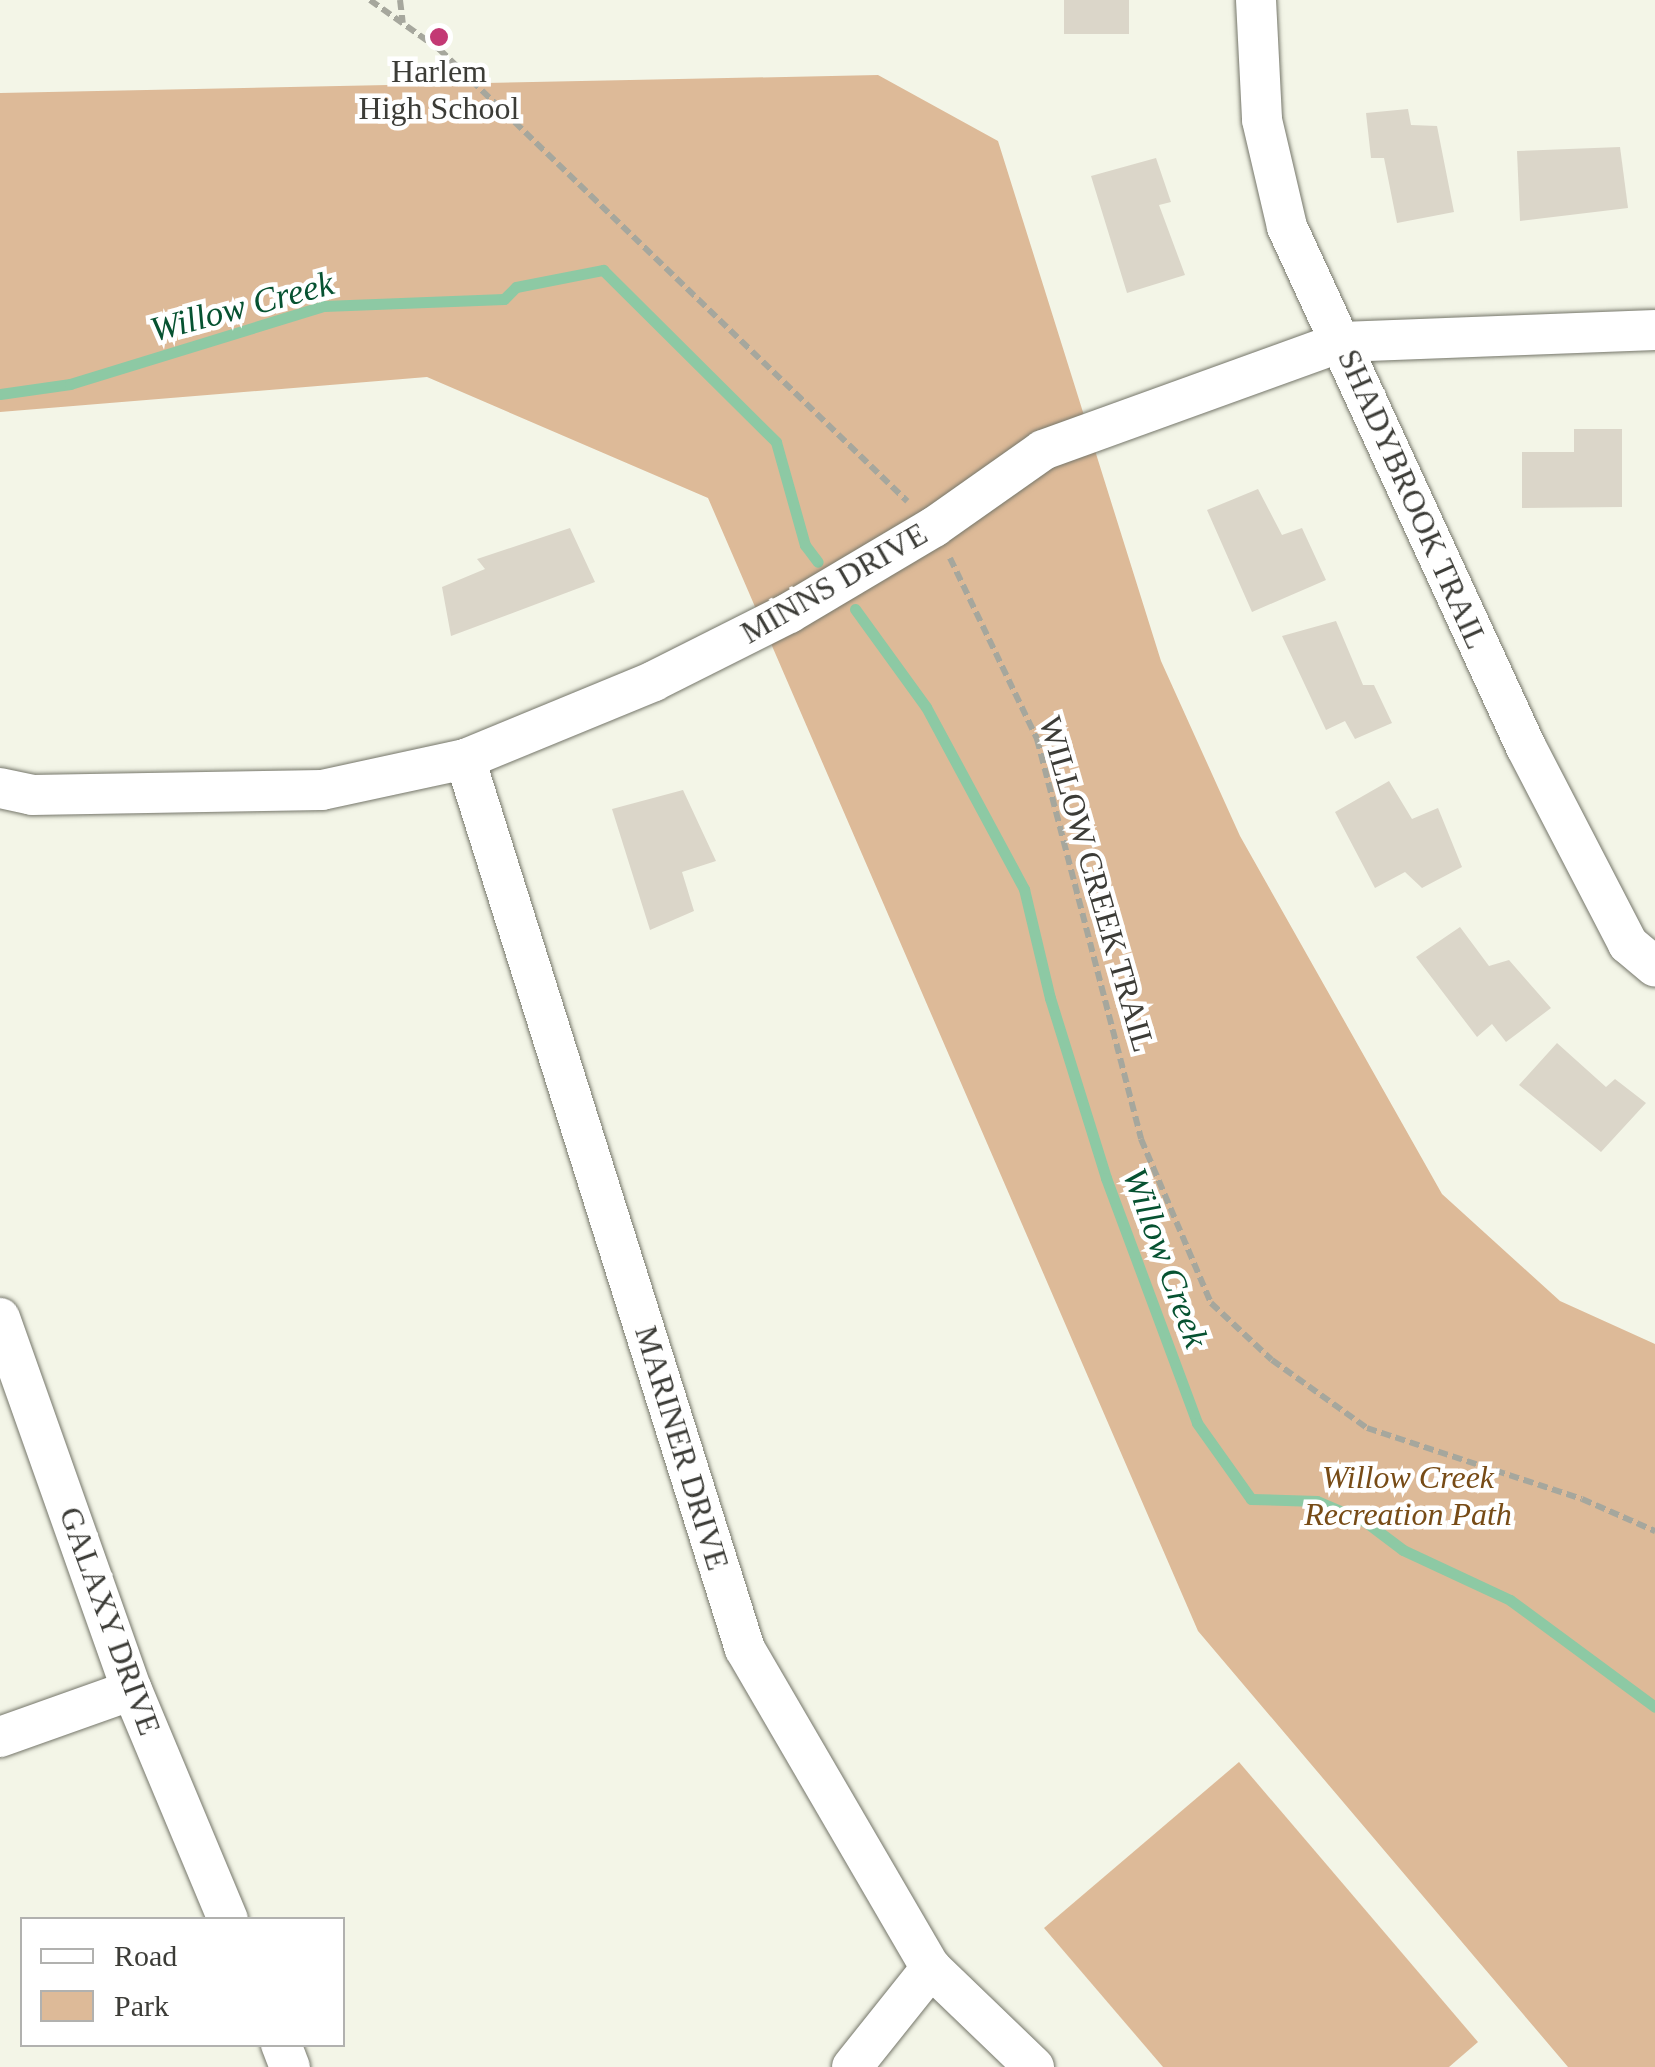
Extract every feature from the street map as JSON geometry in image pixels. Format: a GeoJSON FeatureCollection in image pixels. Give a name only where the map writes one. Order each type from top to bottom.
{"type":"FeatureCollection","features":[{"type":"Feature","properties":{"kind":"street","name":"SHADYBROOK TRAIL"},"geometry":{"type":"LineString","coordinates":[[1256,0],[1262,120],[1287,227],[1526,747],[1628,944],[1655,966]]}},
{"type":"Feature","properties":{"kind":"street","name":"MINNS DRIVE"},"geometry":{"type":"LineString","coordinates":[[0,788],[32,795],[322,790],[466,759],[654,681],[789,614],[934,527],[1043,450],[1342,342],[1655,330]]}},
{"type":"Feature","properties":{"kind":"street","name":"MARINER DRIVE"},"geometry":{"type":"LineString","coordinates":[[466,759],[745,1650],[931,1968],[1034,2067]]}},
{"type":"Feature","properties":{"kind":"street","name":"GALAXY DRIVE"},"geometry":{"type":"LineString","coordinates":[[0,1318],[132,1690],[227,1917]]}},
{"type":"Feature","properties":{"kind":"street"},"geometry":{"type":"LineString","coordinates":[[0,1737],[132,1690]]}},
{"type":"Feature","properties":{"kind":"street"},"geometry":{"type":"LineString","coordinates":[[852,2067],[931,1968]]}},
{"type":"Feature","properties":{"kind":"path","name":"WILLOW CREEK TRAIL"},"geometry":{"type":"LineString","coordinates":[[370,0],[439,49],[934,527],[1037,739],[1141,1138],[1211,1303],[1272,1360],[1368,1428],[1582,1499],[1655,1531]]}},
{"type":"Feature","properties":{"kind":"path"},"geometry":{"type":"LineString","coordinates":[[400,0],[403,24]]}},
{"type":"Feature","properties":{"kind":"green space","name":"Willow Creek Recreation Path"},"geometry":{"type":"Polygon","coordinates":[[[878,75],[998,141],[1161,661],[1240,836],[1442,1194],[1560,1301],[1655,1344],[1655,2067],[1568,2067],[1198,1631],[708,498],[427,377],[0,412],[0,93],[878,75]]]}},
{"type":"Feature","properties":{"kind":"green space"},"geometry":{"type":"Polygon","coordinates":[[[1239,1762],[1478,2042],[1449,2067],[1163,2067],[1044,1928],[1239,1762]]]}},
{"type":"Feature","properties":{"kind":"building"},"geometry":{"type":"Polygon","coordinates":[[[1064,0],[1129,0],[1129,34],[1064,34],[1064,0]]]}},
{"type":"Feature","properties":{"kind":"building"},"geometry":{"type":"Polygon","coordinates":[[[1408,109],[1411,125],[1437,126],[1454,212],[1397,223],[1384,158],[1371,158],[1366,113],[1408,109]]]}},
{"type":"Feature","properties":{"kind":"building"},"geometry":{"type":"Polygon","coordinates":[[[1620,147],[1628,208],[1520,221],[1517,151],[1620,147]]]}},
{"type":"Feature","properties":{"kind":"building"},"geometry":{"type":"Polygon","coordinates":[[[1156,158],[1171,202],[1159,205],[1185,275],[1127,293],[1091,176],[1156,158]]]}},
{"type":"Feature","properties":{"kind":"building"},"geometry":{"type":"Polygon","coordinates":[[[1574,429],[1622,429],[1622,507],[1522,508],[1522,452],[1574,452],[1574,429]]]}},
{"type":"Feature","properties":{"kind":"building"},"geometry":{"type":"Polygon","coordinates":[[[1258,489],[1282,535],[1302,528],[1326,580],[1252,612],[1207,510],[1258,489]]]}},
{"type":"Feature","properties":{"kind":"building"},"geometry":{"type":"Polygon","coordinates":[[[570,528],[595,582],[451,636],[442,587],[485,569],[477,559],[570,528]]]}},
{"type":"Feature","properties":{"kind":"building"},"geometry":{"type":"Polygon","coordinates":[[[1336,621],[1363,685],[1374,685],[1392,723],[1355,739],[1345,721],[1326,730],[1282,636],[1336,621]]]}},
{"type":"Feature","properties":{"kind":"building"},"geometry":{"type":"Polygon","coordinates":[[[1389,781],[1412,819],[1438,808],[1462,867],[1422,888],[1405,872],[1375,888],[1335,812],[1389,781]]]}},
{"type":"Feature","properties":{"kind":"building"},"geometry":{"type":"Polygon","coordinates":[[[683,790],[716,861],[682,872],[694,911],[650,930],[612,809],[683,790]]]}},
{"type":"Feature","properties":{"kind":"building"},"geometry":{"type":"Polygon","coordinates":[[[1460,927],[1489,966],[1509,960],[1551,1008],[1506,1042],[1492,1024],[1477,1037],[1416,957],[1460,927]]]}},
{"type":"Feature","properties":{"kind":"building"},"geometry":{"type":"Polygon","coordinates":[[[1557,1043],[1606,1087],[1615,1079],[1646,1103],[1601,1152],[1519,1085],[1557,1043]]]}},
{"type":"Feature","properties":{"kind":"waterway","name":"Willow Creek"},"geometry":{"type":"LineString","coordinates":[[0,394],[70,384],[324,306],[504,299],[516,287],[603,270],[776,442],[805,545],[818,562]]}},
{"type":"Feature","properties":{"kind":"waterway","name":"Willow Creek"},"geometry":{"type":"LineString","coordinates":[[855,609],[926,707],[1024,889],[1050,998],[1106,1178],[1197,1423],[1251,1499],[1317,1501],[1366,1522],[1403,1550],[1510,1600],[1655,1707]]}},
{"type":"Feature","properties":{"kind":"place","name":"Harlem High School"},"geometry":{"type":"Point","coordinates":[439,37]}}]}
